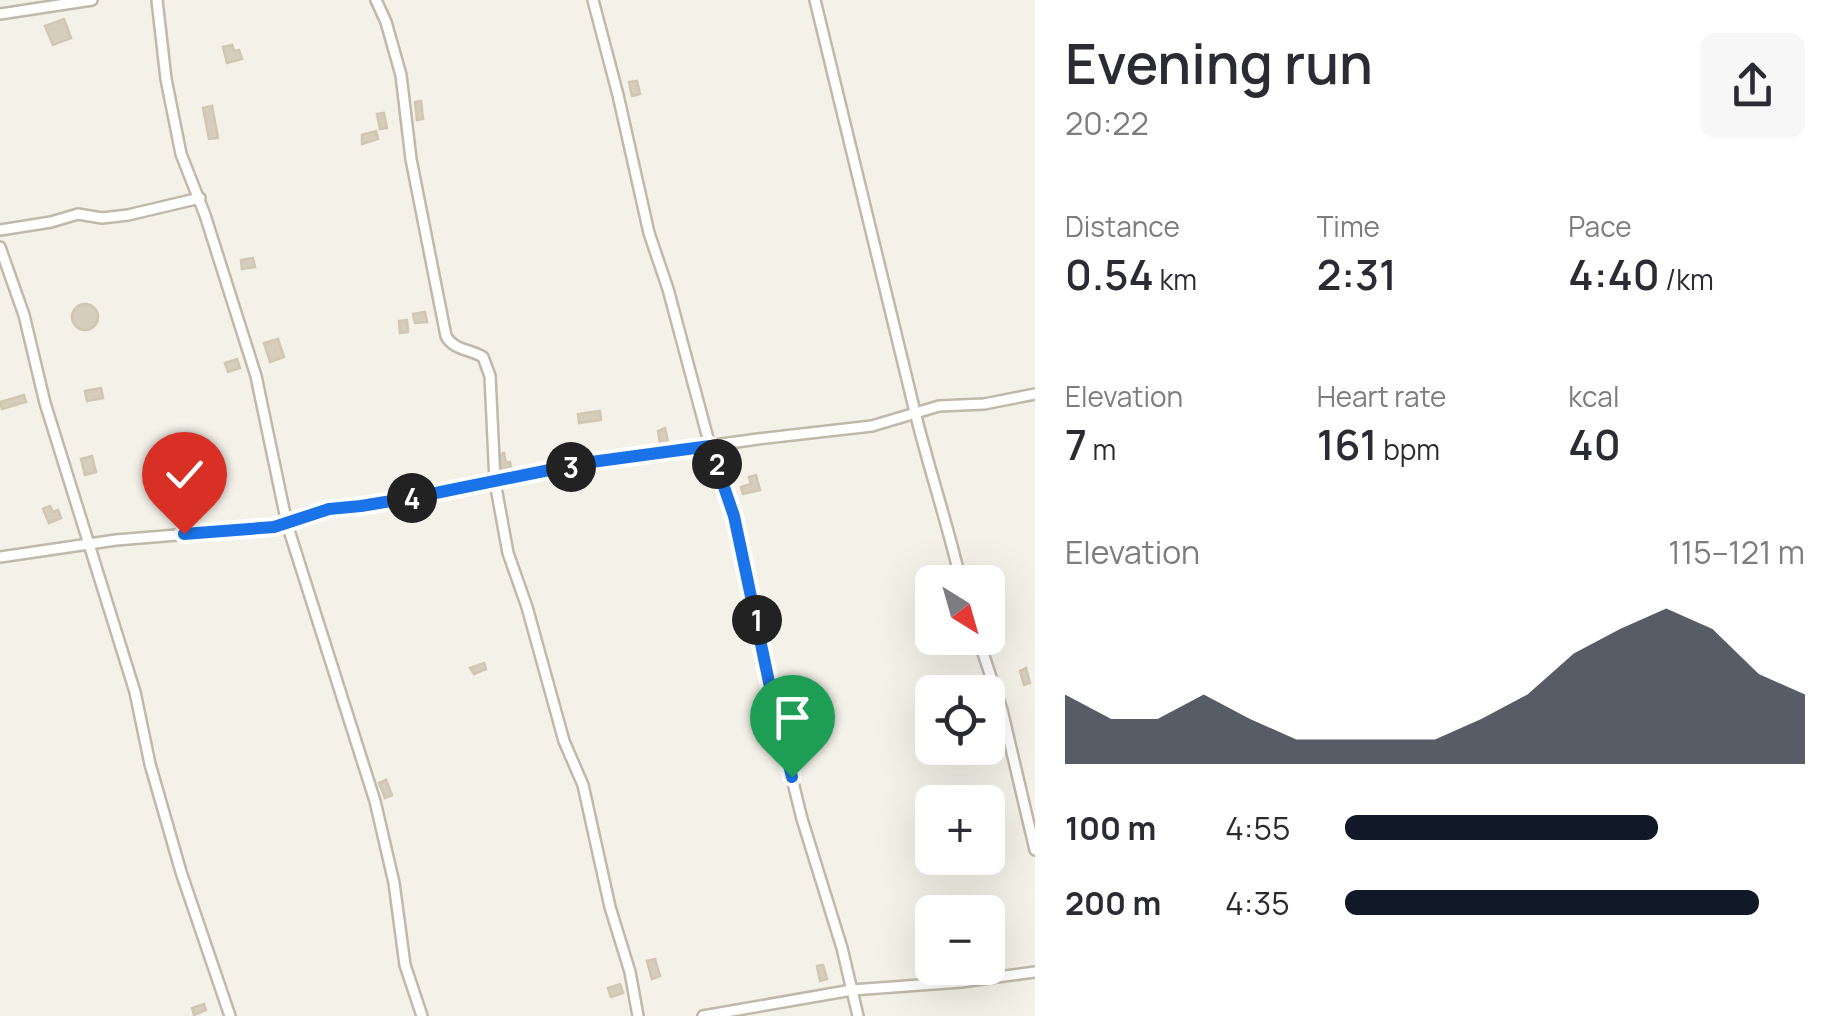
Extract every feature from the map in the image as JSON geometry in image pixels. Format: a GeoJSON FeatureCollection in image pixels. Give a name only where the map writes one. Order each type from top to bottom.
{"type":"FeatureCollection","features":[{"type":"Feature","properties":{"kind":"street"},"geometry":{"type":"LineString","coordinates":[[0,14],[92,0]]}},
{"type":"Feature","properties":{"kind":"street"},"geometry":{"type":"LineString","coordinates":[[157,0],[166,79],[179,143],[256,376],[287,524],[375,801],[394,883],[405,965],[422,1016]]}},
{"type":"Feature","properties":{"kind":"street"},"geometry":{"type":"LineString","coordinates":[[376,0],[401,74],[411,159],[446,336],[454,346],[482,357],[490,376],[495,482],[511,566],[527,607],[564,741],[583,786],[638,1016]]}},
{"type":"Feature","properties":{"kind":"street"},"geometry":{"type":"LineString","coordinates":[[593,0],[649,233],[734,516],[802,819],[842,948],[858,1016]]}},
{"type":"Feature","properties":{"kind":"street"},"geometry":{"type":"LineString","coordinates":[[815,0],[929,469],[957,565]]}},
{"type":"Feature","properties":{"kind":"street"},"geometry":{"type":"LineString","coordinates":[[0,230],[78,214],[102,218],[128,215],[200,198]]}},
{"type":"Feature","properties":{"kind":"street"},"geometry":{"type":"LineString","coordinates":[[0,248],[24,316],[44,403],[135,692],[150,764],[181,872],[230,1016]]}},
{"type":"Feature","properties":{"kind":"street"},"geometry":{"type":"LineString","coordinates":[[0,557],[287,524],[329,509],[584,463],[884,424],[940,406],[984,404],[1035,394]]}},
{"type":"Feature","properties":{"kind":"street"},"geometry":{"type":"LineString","coordinates":[[984,655],[1002,710],[1035,850]]}},
{"type":"Feature","properties":{"kind":"street"},"geometry":{"type":"LineString","coordinates":[[703,1016],[852,990],[975,981],[1035,972]]}},
{"type":"Feature","properties":{"kind":"building"},"geometry":{"type":"Polygon","coordinates":[[[64,19],[71,38],[53,45],[45,26],[64,19]]]}},
{"type":"Feature","properties":{"kind":"building"},"geometry":{"type":"Polygon","coordinates":[[[232,45],[242,59],[227,63],[223,47],[232,45]]]}},
{"type":"Feature","properties":{"kind":"building"},"geometry":{"type":"Polygon","coordinates":[[[637,81],[640,94],[632,96],[629,82],[637,81]]]}},
{"type":"Feature","properties":{"kind":"building"},"geometry":{"type":"Polygon","coordinates":[[[421,101],[423,119],[417,120],[415,102],[421,101]]]}},
{"type":"Feature","properties":{"kind":"building"},"geometry":{"type":"Polygon","coordinates":[[[212,106],[218,138],[209,139],[203,108],[212,106]]]}},
{"type":"Feature","properties":{"kind":"building"},"geometry":{"type":"Polygon","coordinates":[[[384,113],[387,128],[380,129],[377,114],[384,113]]]}},
{"type":"Feature","properties":{"kind":"building"},"geometry":{"type":"Polygon","coordinates":[[[376,131],[378,139],[362,144],[362,135],[376,131]]]}},
{"type":"Feature","properties":{"kind":"building"},"geometry":{"type":"Polygon","coordinates":[[[253,258],[255,267],[242,269],[241,260],[253,258]]]}},
{"type":"Feature","properties":{"kind":"building"},"geometry":{"type":"Polygon","coordinates":[[[85,304],[94,308],[98,317],[94,326],[85,330],[76,326],[72,317],[76,308],[85,304]]]}},
{"type":"Feature","properties":{"kind":"building"},"geometry":{"type":"Polygon","coordinates":[[[425,312],[427,322],[415,323],[413,314],[425,312]]]}},
{"type":"Feature","properties":{"kind":"building"},"geometry":{"type":"Polygon","coordinates":[[[407,320],[408,332],[400,333],[399,321],[407,320]]]}},
{"type":"Feature","properties":{"kind":"building"},"geometry":{"type":"Polygon","coordinates":[[[278,339],[284,357],[270,362],[264,343],[278,339]]]}},
{"type":"Feature","properties":{"kind":"building"},"geometry":{"type":"Polygon","coordinates":[[[237,359],[240,368],[228,372],[225,363],[237,359]]]}},
{"type":"Feature","properties":{"kind":"building"},"geometry":{"type":"Polygon","coordinates":[[[101,388],[103,398],[87,401],[85,391],[101,388]]]}},
{"type":"Feature","properties":{"kind":"building"},"geometry":{"type":"Polygon","coordinates":[[[24,395],[26,402],[2,409],[0,402],[24,395]]]}},
{"type":"Feature","properties":{"kind":"building"},"geometry":{"type":"Polygon","coordinates":[[[600,411],[601,420],[579,423],[578,414],[600,411]]]}},
{"type":"Feature","properties":{"kind":"building"},"geometry":{"type":"Polygon","coordinates":[[[665,428],[668,442],[660,443],[658,431],[665,428]]]}},
{"type":"Feature","properties":{"kind":"building"},"geometry":{"type":"Polygon","coordinates":[[[504,453],[511,467],[501,469],[498,455],[504,453]]]}},
{"type":"Feature","properties":{"kind":"building"},"geometry":{"type":"Polygon","coordinates":[[[92,456],[96,472],[85,475],[81,459],[92,456]]]}},
{"type":"Feature","properties":{"kind":"building"},"geometry":{"type":"Polygon","coordinates":[[[756,475],[760,490],[743,494],[741,487],[751,484],[749,477],[756,475]]]}},
{"type":"Feature","properties":{"kind":"building"},"geometry":{"type":"Polygon","coordinates":[[[50,506],[53,512],[58,510],[61,518],[49,523],[43,509],[50,506]]]}},
{"type":"Feature","properties":{"kind":"building"},"geometry":{"type":"Polygon","coordinates":[[[484,663],[486,669],[474,674],[470,668],[484,663]]]}},
{"type":"Feature","properties":{"kind":"building"},"geometry":{"type":"Polygon","coordinates":[[[1026,668],[1030,683],[1024,685],[1020,671],[1026,668]]]}},
{"type":"Feature","properties":{"kind":"building"},"geometry":{"type":"Polygon","coordinates":[[[386,780],[392,795],[385,798],[379,783],[386,780]]]}},
{"type":"Feature","properties":{"kind":"building"},"geometry":{"type":"Polygon","coordinates":[[[655,959],[660,976],[652,979],[647,961],[655,959]]]}},
{"type":"Feature","properties":{"kind":"building"},"geometry":{"type":"Polygon","coordinates":[[[823,965],[827,979],[820,981],[817,966],[823,965]]]}},
{"type":"Feature","properties":{"kind":"building"},"geometry":{"type":"Polygon","coordinates":[[[620,984],[623,993],[611,997],[608,988],[620,984]]]}},
{"type":"Feature","properties":{"kind":"building"},"geometry":{"type":"Polygon","coordinates":[[[204,1004],[206,1010],[194,1015],[192,1008],[204,1004]]]}},
{"type":"Feature","properties":{"kind":"route"},"geometry":{"type":"LineString","coordinates":[[184,534],[274,527],[329,509],[416,497],[584,463],[710,446],[734,516],[792,777]]}}]}
